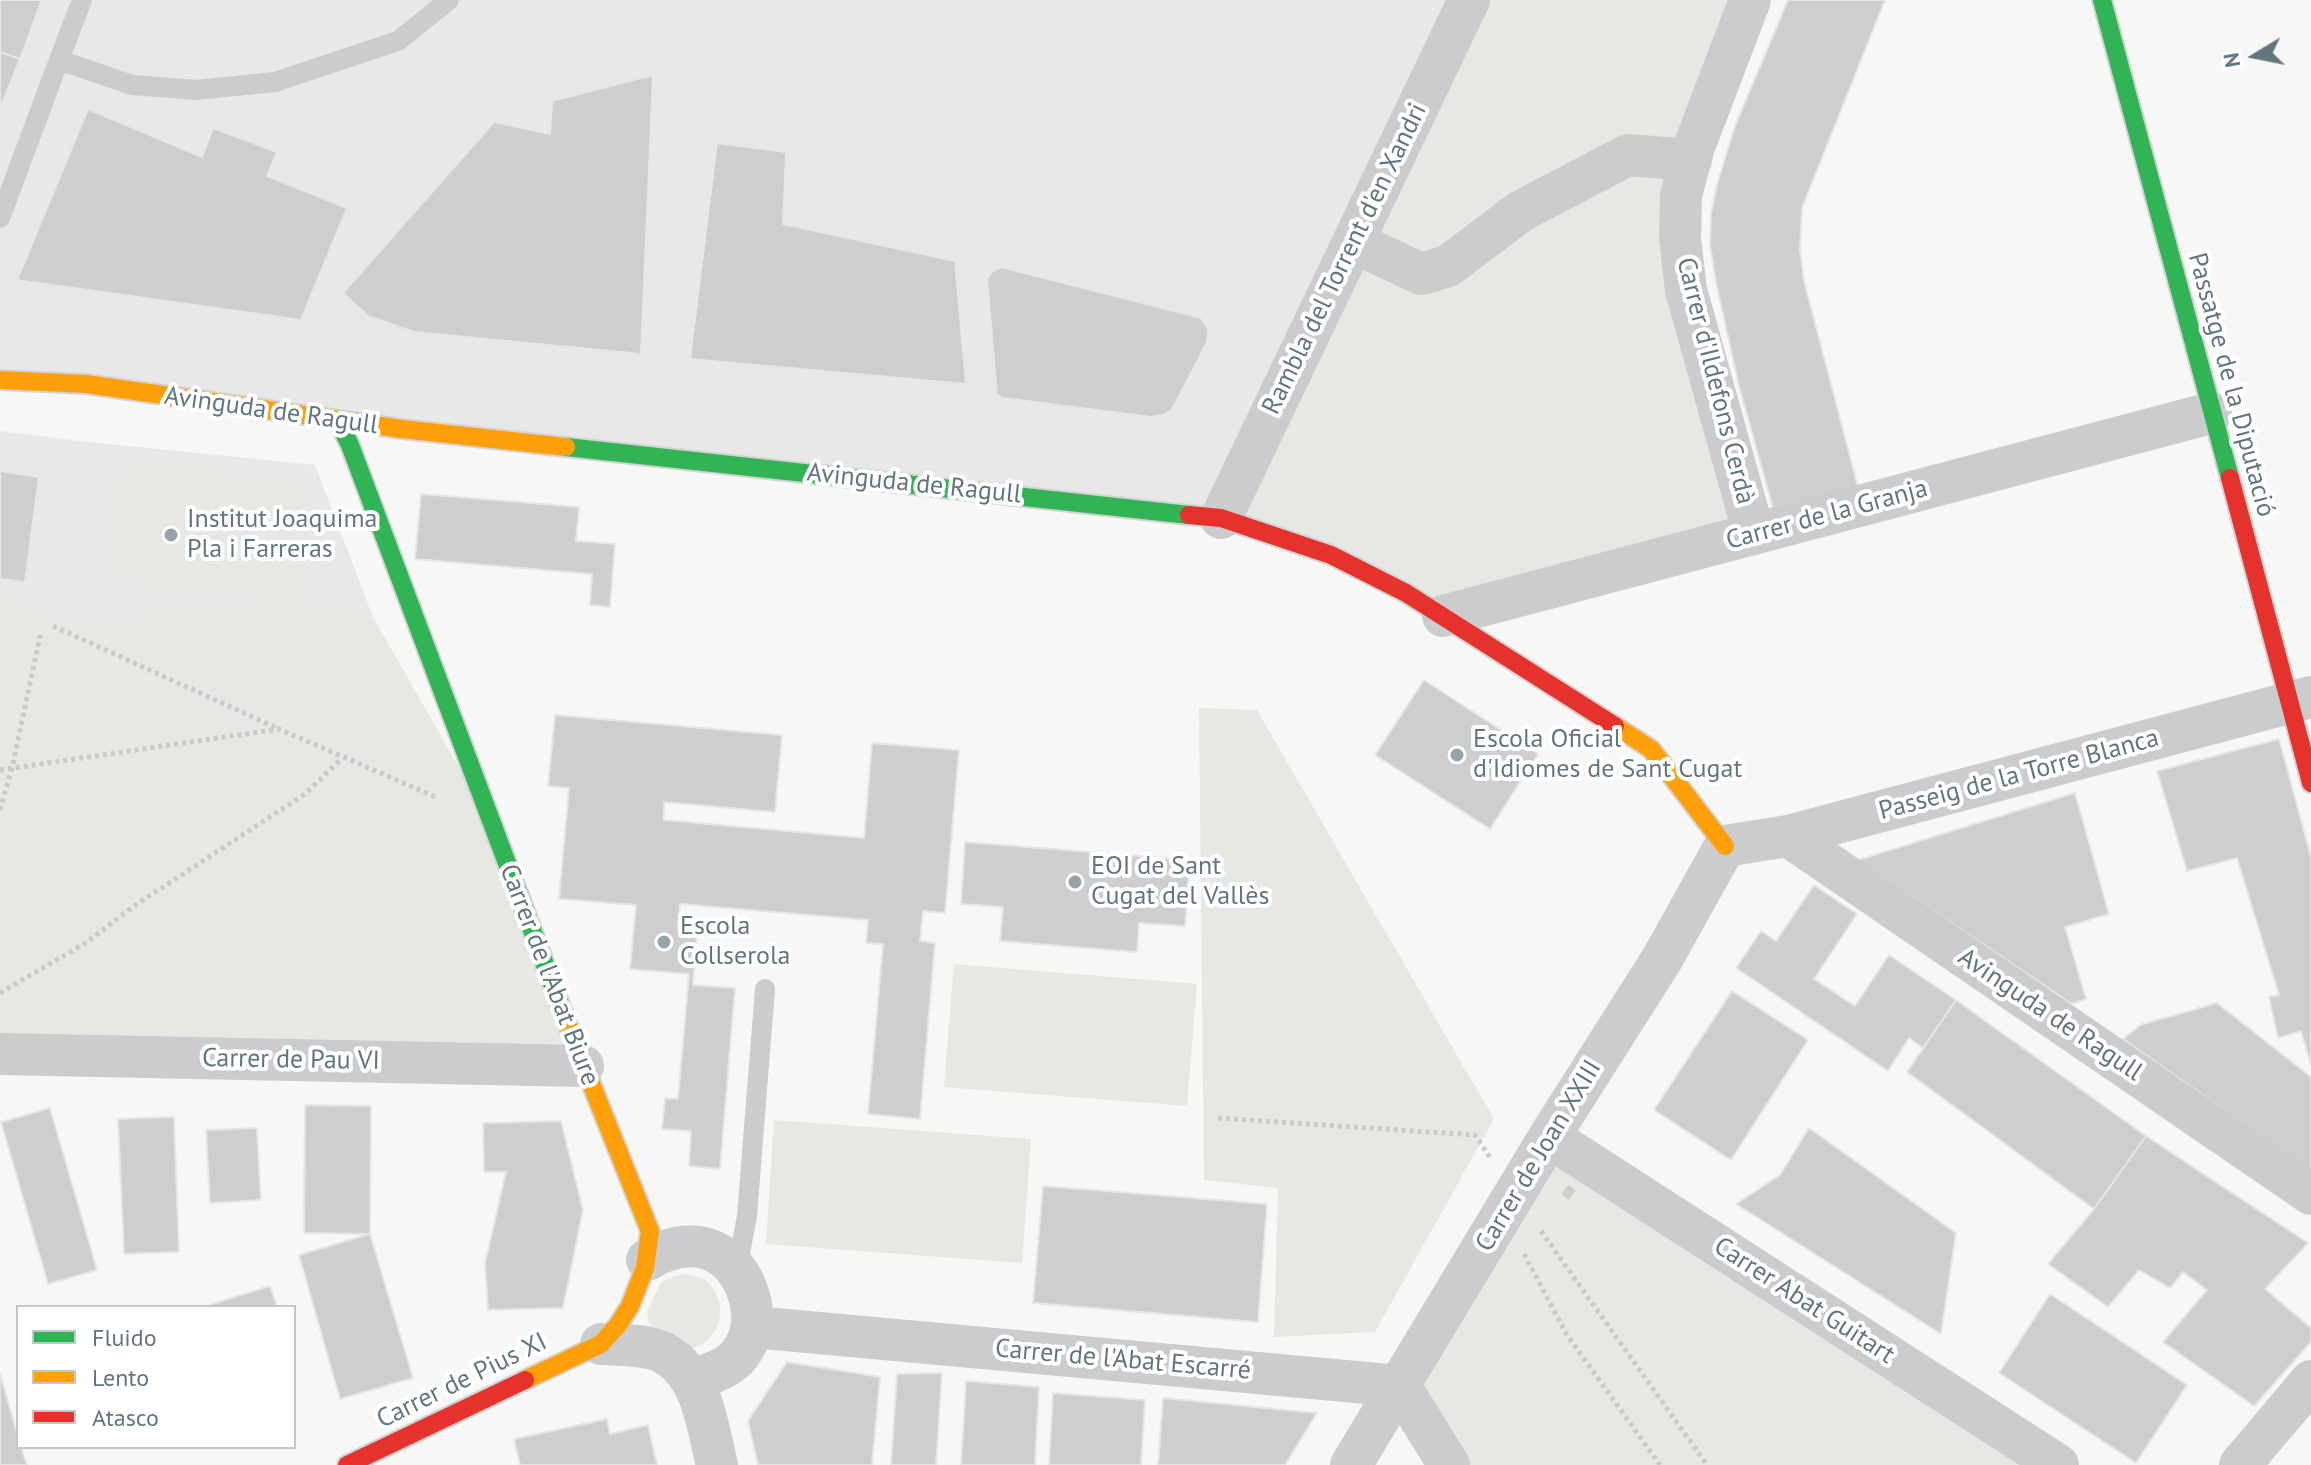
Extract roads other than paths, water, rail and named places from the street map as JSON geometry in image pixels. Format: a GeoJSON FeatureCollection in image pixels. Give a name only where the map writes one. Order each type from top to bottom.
{"type":"FeatureCollection","features":[{"type":"Feature","properties":{"kind":"street","name":"Rambla del Torrent d'en Xandri"},"geometry":{"type":"LineString","coordinates":[[1221,518],[1469,0]]}},
{"type":"Feature","properties":{"kind":"street","name":"Carrer d'Ildefons Cerdà"},"geometry":{"type":"LineString","coordinates":[[1750,0],[1691,160],[1681,195],[1680,238],[1686,290],[1754,534]]}},
{"type":"Feature","properties":{"kind":"street","name":"Passatge de la Diputació"},"geometry":{"type":"LineString","coordinates":[[2102,0],[2211,413],[2300,700],[2311,783]]}},
{"type":"Feature","properties":{"kind":"street"},"geometry":{"type":"LineString","coordinates":[[1353,242],[1421,274],[1448,266],[1521,211],[1628,155],[1691,160]]}},
{"type":"Feature","properties":{"kind":"street","name":"Avinguda de Ragull"},"geometry":{"type":"LineString","coordinates":[[0,380],[86,384],[338,421],[1221,518],[1331,555],[1406,593],[1651,749],[1725,846]]}},
{"type":"Feature","properties":{"kind":"street","name":"Carrer de la Granja"},"geometry":{"type":"LineString","coordinates":[[1443,616],[2211,413]]}},
{"type":"Feature","properties":{"kind":"street","name":"Carrer de l'Abat Biure"},"geometry":{"type":"LineString","coordinates":[[338,421],[350,445],[583,1066],[650,1231],[645,1268],[630,1306],[601,1344]]}},
{"type":"Feature","properties":{"kind":"street","name":"Passeig de la Torre Blanca"},"geometry":{"type":"LineString","coordinates":[[1725,846],[1788,836],[2300,700]]}},
{"type":"Feature","properties":{"kind":"street","name":"Avinguda de Ragull"},"geometry":{"type":"LineString","coordinates":[[1788,836],[2311,1194]]}},
{"type":"Feature","properties":{"kind":"street","name":"Carrer de Joan XXIII"},"geometry":{"type":"LineString","coordinates":[[1351,1465],[1549,1137],[1662,959],[1725,846]]}},
{"type":"Feature","properties":{"kind":"street","name":"Carrer de Pau VI"},"geometry":{"type":"LineString","coordinates":[[0,1054],[583,1066]]}},
{"type":"Feature","properties":{"kind":"street","name":"Carrer Abat Guitart"},"geometry":{"type":"LineString","coordinates":[[1549,1137],[2058,1465]]}},
{"type":"Feature","properties":{"kind":"street"},"geometry":{"type":"LineString","coordinates":[[647,1260],[673,1248],[705,1248],[721,1254],[737,1269],[745,1284],[752,1304],[753,1327],[740,1356],[726,1367],[692,1381]]}},
{"type":"Feature","properties":{"kind":"street","name":"Carrer de l'Abat Escarré"},"geometry":{"type":"LineString","coordinates":[[753,1327],[1400,1386]]}},
{"type":"Feature","properties":{"kind":"street"},"geometry":{"type":"LineString","coordinates":[[601,1344],[662,1352],[688,1372],[701,1399],[717,1465]]}},
{"type":"Feature","properties":{"kind":"street","name":"Carrer de Pius XI"},"geometry":{"type":"LineString","coordinates":[[347,1465],[601,1344]]}},
{"type":"Feature","properties":{"kind":"street"},"geometry":{"type":"LineString","coordinates":[[2240,1465],[2311,1381]]}},
{"type":"Feature","properties":{"kind":"street"},"geometry":{"type":"LineString","coordinates":[[1400,1386],[1449,1465]]}},
{"type":"Feature","properties":{"kind":"lane"},"geometry":{"type":"LineString","coordinates":[[0,218],[82,0]]}},
{"type":"Feature","properties":{"kind":"lane"},"geometry":{"type":"LineString","coordinates":[[59,60],[132,85],[196,90],[275,82],[398,41],[449,0]]}},
{"type":"Feature","properties":{"kind":"lane"},"geometry":{"type":"LineString","coordinates":[[737,1269],[747,1216],[765,989]]}},
{"type":"Feature","properties":{"kind":"place","name":"Institut Joaquima Pla i Farreras"},"geometry":{"type":"Point","coordinates":[171,535]}},
{"type":"Feature","properties":{"kind":"place","name":"Escola Oficial d'Idiomes de Sant Cugat"},"geometry":{"type":"Point","coordinates":[1457,755]}},
{"type":"Feature","properties":{"kind":"place","name":"EOI de Sant Cugat del Vallès"},"geometry":{"type":"Point","coordinates":[1075,882]}},
{"type":"Feature","properties":{"kind":"place","name":"Escola Collserola"},"geometry":{"type":"Point","coordinates":[664,942]}}]}
